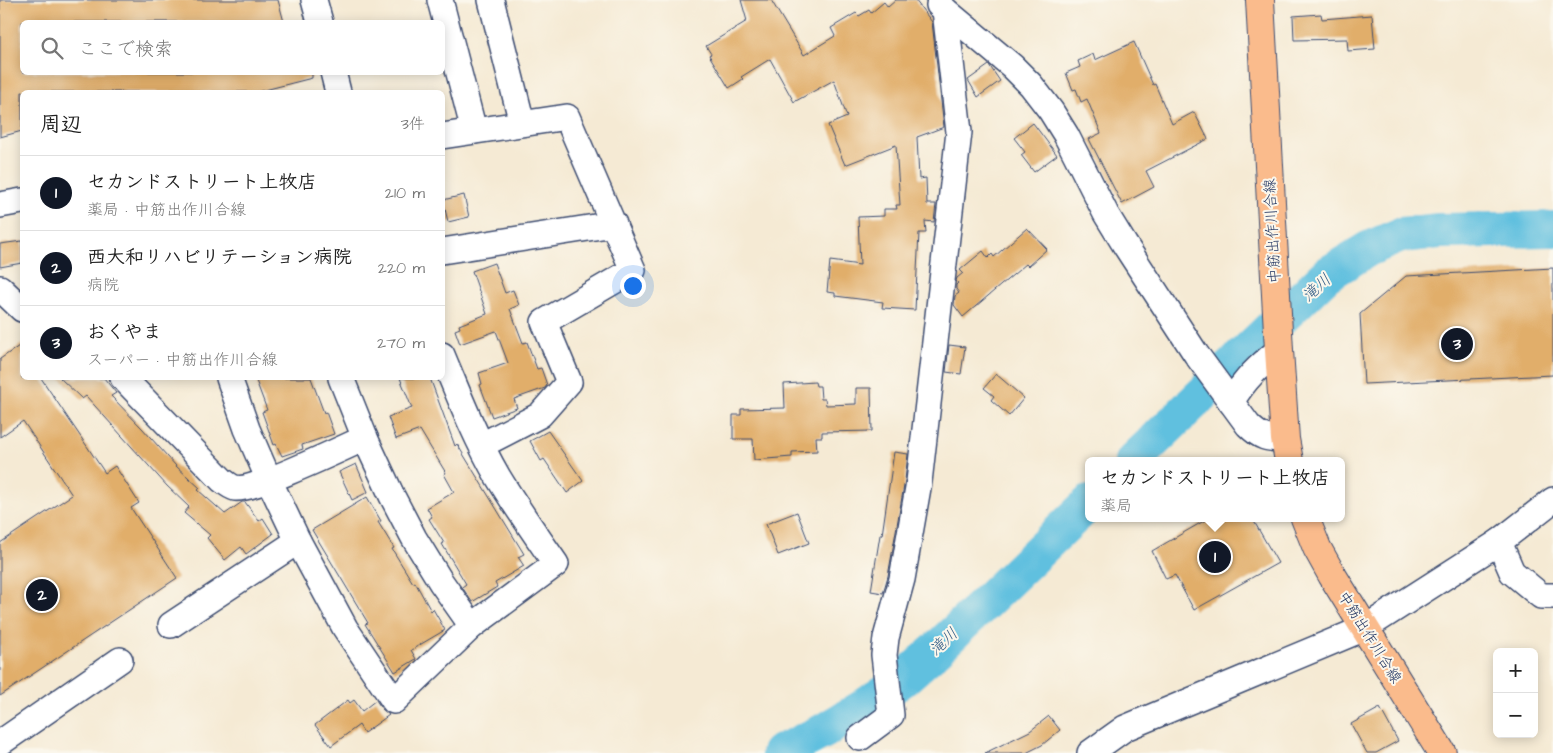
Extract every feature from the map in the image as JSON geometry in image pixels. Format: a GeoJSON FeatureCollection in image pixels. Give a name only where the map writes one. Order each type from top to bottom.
{"type":"FeatureCollection","features":[{"type":"Feature","properties":{"kind":"main road","name":"中筋出作川合線"},"geometry":{"type":"LineString","coordinates":[[1260,0],[1279,350],[1287,450]]}},
{"type":"Feature","properties":{"kind":"main road","name":"中筋出作川合線"},"geometry":{"type":"LineString","coordinates":[[1307,522],[1332,575],[1442,753]]}},
{"type":"Feature","properties":{"kind":"street"},"geometry":{"type":"LineString","coordinates":[[314,0],[319,20]]}},
{"type":"Feature","properties":{"kind":"street"},"geometry":{"type":"LineString","coordinates":[[440,0],[474,131]]}},
{"type":"Feature","properties":{"kind":"street"},"geometry":{"type":"LineString","coordinates":[[491,0],[522,124]]}},
{"type":"Feature","properties":{"kind":"street"},"geometry":{"type":"LineString","coordinates":[[939,5],[1012,66],[1031,85],[1066,135],[1106,214],[1196,354],[1248,425],[1258,435],[1270,439],[1287,450]]}},
{"type":"Feature","properties":{"kind":"street"},"geometry":{"type":"LineString","coordinates":[[860,738],[891,714],[884,655],[887,631],[902,579],[919,482],[959,132],[939,5]]}},
{"type":"Feature","properties":{"kind":"street"},"geometry":{"type":"LineString","coordinates":[[334,75],[338,90]]}},
{"type":"Feature","properties":{"kind":"street"},"geometry":{"type":"LineString","coordinates":[[445,136],[567,117],[633,270],[544,322],[569,382],[540,415],[482,446]]}},
{"type":"Feature","properties":{"kind":"street"},"geometry":{"type":"LineString","coordinates":[[0,205],[20,201]]}},
{"type":"Feature","properties":{"kind":"street"},"geometry":{"type":"LineString","coordinates":[[445,251],[614,224]]}},
{"type":"Feature","properties":{"kind":"street"},"geometry":{"type":"LineString","coordinates":[[0,288],[20,307]]}},
{"type":"Feature","properties":{"kind":"street"},"geometry":{"type":"LineString","coordinates":[[1231,402],[1242,384],[1255,369],[1279,350]]}},
{"type":"Feature","properties":{"kind":"street"},"geometry":{"type":"LineString","coordinates":[[230,380],[247,429],[298,540],[345,628],[394,701],[472,626],[556,564],[502,484],[482,446],[445,362]]}},
{"type":"Feature","properties":{"kind":"street"},"geometry":{"type":"LineString","coordinates":[[125,380],[222,480],[236,488],[250,487],[269,480],[365,438]]}},
{"type":"Feature","properties":{"kind":"street"},"geometry":{"type":"LineString","coordinates":[[342,380],[365,438],[414,538],[441,582],[472,626]]}},
{"type":"Feature","properties":{"kind":"street"},"geometry":{"type":"LineString","coordinates":[[1090,753],[1124,728],[1365,628],[1499,542],[1553,500]]}},
{"type":"Feature","properties":{"kind":"street"},"geometry":{"type":"LineString","coordinates":[[170,625],[298,540]]}},
{"type":"Feature","properties":{"kind":"street"},"geometry":{"type":"LineString","coordinates":[[1499,542],[1512,572],[1541,596],[1553,596]]}},
{"type":"Feature","properties":{"kind":"street"},"geometry":{"type":"LineString","coordinates":[[0,744],[120,660]]}},
{"type":"Feature","properties":{"kind":"building"},"geometry":{"type":"Polygon","coordinates":[[[0,0],[278,0],[283,20],[20,20],[20,75],[312,75],[312,78],[265,90],[20,90],[20,132],[0,137],[0,0]]]}},
{"type":"Feature","properties":{"kind":"building"},"geometry":{"type":"Polygon","coordinates":[[[741,0],[771,0],[804,55],[835,36],[831,28],[856,13],[859,16],[869,10],[871,13],[884,2],[888,7],[896,0],[915,0],[932,22],[944,127],[917,137],[919,179],[926,178],[927,204],[936,204],[934,222],[925,221],[926,233],[919,233],[915,310],[882,308],[883,302],[835,296],[835,293],[827,292],[830,261],[860,265],[858,217],[884,216],[884,209],[897,209],[896,205],[900,205],[896,145],[845,165],[828,125],[847,117],[834,80],[794,102],[770,59],[741,77],[743,79],[729,88],[709,55],[711,54],[706,46],[747,21],[741,0]]]}},
{"type":"Feature","properties":{"kind":"building"},"geometry":{"type":"Polygon","coordinates":[[[1321,14],[1322,19],[1372,15],[1375,49],[1348,51],[1347,39],[1294,40],[1293,16],[1321,14]]]}},
{"type":"Feature","properties":{"kind":"building"},"geometry":{"type":"Polygon","coordinates":[[[1134,42],[1172,124],[1194,112],[1208,139],[1146,171],[1154,187],[1122,204],[1089,139],[1101,133],[1087,99],[1081,102],[1076,89],[1073,90],[1066,73],[1080,67],[1078,61],[1093,54],[1095,60],[1134,42]]]}},
{"type":"Feature","properties":{"kind":"building"},"geometry":{"type":"Polygon","coordinates":[[[989,65],[1000,81],[978,97],[968,80],[989,65]]]}},
{"type":"Feature","properties":{"kind":"building"},"geometry":{"type":"Polygon","coordinates":[[[1033,123],[1057,155],[1034,172],[1021,155],[1025,152],[1014,138],[1033,123]]]}},
{"type":"Feature","properties":{"kind":"building"},"geometry":{"type":"Polygon","coordinates":[[[464,195],[469,217],[448,222],[445,200],[464,195]]]}},
{"type":"Feature","properties":{"kind":"building"},"geometry":{"type":"Polygon","coordinates":[[[1027,228],[1047,249],[1028,266],[1026,264],[963,317],[954,305],[955,296],[959,293],[956,289],[958,283],[956,281],[963,273],[960,270],[983,251],[988,258],[992,254],[994,257],[1027,228]]]}},
{"type":"Feature","properties":{"kind":"building"},"geometry":{"type":"Polygon","coordinates":[[[20,241],[20,263],[0,267],[0,244],[20,241]]]}},
{"type":"Feature","properties":{"kind":"building"},"geometry":{"type":"Polygon","coordinates":[[[494,263],[505,293],[513,290],[519,305],[510,309],[523,343],[527,342],[537,369],[541,368],[547,385],[545,388],[514,399],[517,408],[492,417],[480,385],[482,384],[479,373],[508,363],[496,331],[460,344],[455,330],[460,328],[459,325],[487,314],[472,271],[494,263]]]}},
{"type":"Feature","properties":{"kind":"building"},"geometry":{"type":"Polygon","coordinates":[[[1553,268],[1553,375],[1364,384],[1360,314],[1406,276],[1553,268]]]}},
{"type":"Feature","properties":{"kind":"building"},"geometry":{"type":"Polygon","coordinates":[[[20,345],[20,380],[42,380],[105,473],[115,466],[139,503],[131,508],[177,578],[0,696],[0,543],[72,495],[23,421],[0,437],[0,359],[20,345]]]}},
{"type":"Feature","properties":{"kind":"building"},"geometry":{"type":"Polygon","coordinates":[[[949,345],[965,347],[961,374],[946,372],[949,345]]]}},
{"type":"Feature","properties":{"kind":"building"},"geometry":{"type":"Polygon","coordinates":[[[996,374],[1024,398],[1009,416],[991,400],[994,396],[984,388],[996,374]]]}},
{"type":"Feature","properties":{"kind":"building"},"geometry":{"type":"Polygon","coordinates":[[[62,380],[106,380],[116,393],[111,396],[176,466],[200,488],[198,490],[225,514],[242,502],[245,502],[259,521],[263,518],[273,534],[246,554],[241,547],[225,560],[207,538],[210,535],[184,513],[189,507],[167,486],[86,396],[82,399],[62,380]]]}},
{"type":"Feature","properties":{"kind":"building"},"geometry":{"type":"Polygon","coordinates":[[[256,380],[312,380],[334,434],[302,445],[303,449],[282,456],[276,444],[274,445],[262,412],[267,410],[256,380]]]}},
{"type":"Feature","properties":{"kind":"building"},"geometry":{"type":"Polygon","coordinates":[[[401,380],[431,380],[455,446],[457,444],[524,554],[518,557],[524,566],[495,583],[497,587],[472,602],[462,587],[466,584],[429,519],[432,517],[427,508],[454,492],[444,474],[446,473],[420,430],[396,439],[388,417],[412,408],[401,380]]]}},
{"type":"Feature","properties":{"kind":"building"},"geometry":{"type":"Polygon","coordinates":[[[815,382],[816,386],[820,386],[821,399],[825,399],[826,405],[856,404],[856,388],[871,388],[872,431],[822,432],[822,437],[816,437],[817,451],[792,452],[792,457],[754,460],[753,439],[733,439],[733,415],[741,415],[741,409],[785,408],[784,384],[815,382]]]}},
{"type":"Feature","properties":{"kind":"building"},"geometry":{"type":"Polygon","coordinates":[[[548,431],[583,481],[567,493],[544,459],[541,461],[530,441],[548,431]]]}},
{"type":"Feature","properties":{"kind":"building"},"geometry":{"type":"Polygon","coordinates":[[[894,452],[908,454],[888,576],[883,593],[871,591],[880,535],[882,535],[894,452]]]}},
{"type":"Feature","properties":{"kind":"building"},"geometry":{"type":"Polygon","coordinates":[[[356,464],[368,492],[352,500],[339,472],[356,464]]]}},
{"type":"Feature","properties":{"kind":"building"},"geometry":{"type":"Polygon","coordinates":[[[367,497],[381,521],[378,522],[394,548],[392,549],[445,630],[411,650],[416,659],[395,672],[365,624],[368,623],[312,530],[367,497]]]}},
{"type":"Feature","properties":{"kind":"building"},"geometry":{"type":"Polygon","coordinates":[[[797,512],[809,543],[778,555],[766,524],[797,512]]]}},
{"type":"Feature","properties":{"kind":"building"},"geometry":{"type":"Polygon","coordinates":[[[1202,522],[1254,522],[1278,563],[1194,610],[1175,575],[1166,579],[1152,551],[1202,522]]]}},
{"type":"Feature","properties":{"kind":"building"},"geometry":{"type":"Polygon","coordinates":[[[348,700],[350,703],[354,700],[362,711],[376,700],[389,715],[364,733],[359,725],[331,746],[315,725],[348,700]]]}},
{"type":"Feature","properties":{"kind":"building"},"geometry":{"type":"Polygon","coordinates":[[[1380,708],[1398,741],[1376,753],[1367,753],[1351,724],[1380,708]]]}},
{"type":"Feature","properties":{"kind":"building"},"geometry":{"type":"Polygon","coordinates":[[[1049,716],[1060,730],[1042,745],[1026,753],[985,753],[1030,731],[1049,716]]]}},
{"type":"Feature","properties":{"kind":"waterway","name":"滝川"},"geometry":{"type":"LineString","coordinates":[[1137,457],[1326,275],[1368,249],[1401,235],[1439,231],[1553,229]]}},
{"type":"Feature","properties":{"kind":"waterway","name":"滝川"},"geometry":{"type":"LineString","coordinates":[[779,753],[822,732],[862,708],[902,680],[937,649],[1085,507]]}},
{"type":"Feature","properties":{"kind":"place","name":"おくやま"},"geometry":{"type":"Point","coordinates":[1457,344]}},
{"type":"Feature","properties":{"kind":"place","name":"セカンドストリート上牧店"},"geometry":{"type":"Point","coordinates":[1215,557]}},
{"type":"Feature","properties":{"kind":"place","name":"西大和リハビリテーション病院"},"geometry":{"type":"Point","coordinates":[42,595]}}]}
